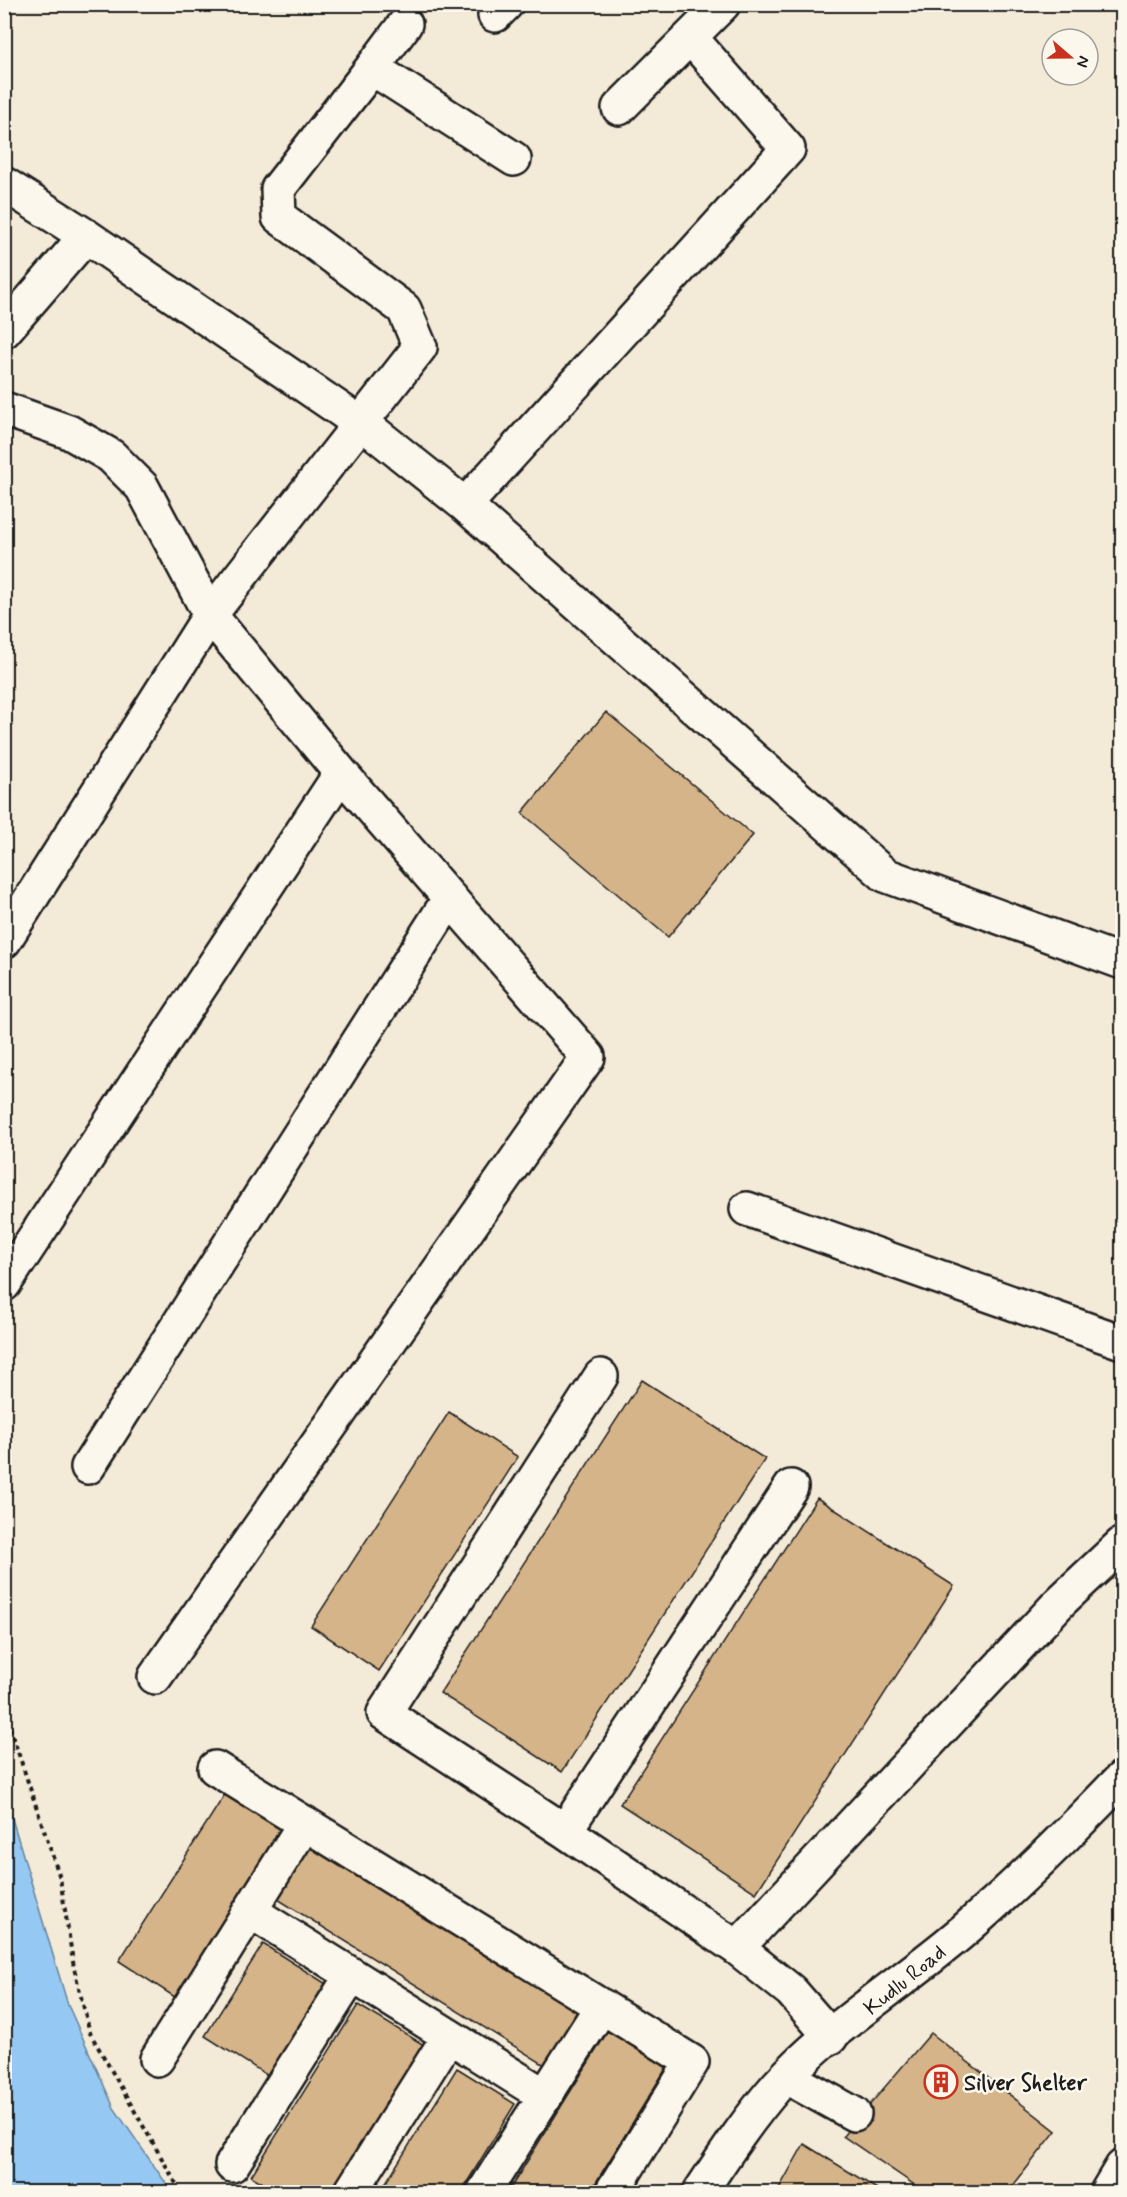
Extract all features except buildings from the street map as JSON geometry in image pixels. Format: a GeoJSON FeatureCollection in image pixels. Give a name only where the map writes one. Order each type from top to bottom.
{"type":"FeatureCollection","features":[{"type":"Feature","properties":{"kind":"street"},"geometry":{"type":"LineString","coordinates":[[619,108],[723,4]]}},
{"type":"Feature","properties":{"kind":"street"},"geometry":{"type":"LineString","coordinates":[[4,941],[210,615],[420,347],[404,309],[279,217],[278,189],[405,24]]}},
{"type":"Feature","properties":{"kind":"street"},"geometry":{"type":"LineString","coordinates":[[465,505],[788,149],[690,37]]}},
{"type":"Feature","properties":{"kind":"street"},"geometry":{"type":"LineString","coordinates":[[372,68],[514,159]]}},
{"type":"Feature","properties":{"kind":"street"},"geometry":{"type":"LineString","coordinates":[[4,184],[86,236],[358,424],[376,434],[465,505],[885,875],[1122,962]]}},
{"type":"Feature","properties":{"kind":"street"},"geometry":{"type":"LineString","coordinates":[[4,332],[86,236]]}},
{"type":"Feature","properties":{"kind":"street"},"geometry":{"type":"LineString","coordinates":[[4,409],[69,432],[111,456],[142,487],[210,615],[341,773],[588,1057],[155,1677]]}},
{"type":"Feature","properties":{"kind":"street"},"geometry":{"type":"LineString","coordinates":[[4,1284],[341,773]]}},
{"type":"Feature","properties":{"kind":"street"},"geometry":{"type":"LineString","coordinates":[[88,1467],[450,898]]}},
{"type":"Feature","properties":{"kind":"street"},"geometry":{"type":"LineString","coordinates":[[747,1209],[1122,1342]]}},
{"type":"Feature","properties":{"kind":"street"},"geometry":{"type":"LineString","coordinates":[[602,1376],[384,1713],[565,1831],[737,1948],[790,1991],[831,2037]]}},
{"type":"Feature","properties":{"kind":"street"},"geometry":{"type":"LineString","coordinates":[[565,1831],[791,1487]]}},
{"type":"Feature","properties":{"kind":"street"},"geometry":{"type":"LineString","coordinates":[[737,1948],[1061,1601],[1122,1544]]}},
{"type":"Feature","properties":{"kind":"street"},"geometry":{"type":"LineString","coordinates":[[215,1768],[692,2062],[612,2193]]}},
{"type":"Feature","properties":{"kind":"street","name":"Kudlu Road"},"geometry":{"type":"LineString","coordinates":[[700,2193],[743,2128],[787,2077],[831,2037],[968,1927],[1062,1841],[1122,1778]]}},
{"type":"Feature","properties":{"kind":"street"},"geometry":{"type":"LineString","coordinates":[[157,2059],[305,1823]]}},
{"type":"Feature","properties":{"kind":"street"},"geometry":{"type":"LineString","coordinates":[[250,1911],[545,2096]]}},
{"type":"Feature","properties":{"kind":"street"},"geometry":{"type":"LineString","coordinates":[[232,2165],[352,1975]]}},
{"type":"Feature","properties":{"kind":"street"},"geometry":{"type":"LineString","coordinates":[[484,2193],[602,2006]]}},
{"type":"Feature","properties":{"kind":"street"},"geometry":{"type":"LineString","coordinates":[[351,2193],[449,2036]]}},
{"type":"Feature","properties":{"kind":"street"},"geometry":{"type":"LineString","coordinates":[[787,2077],[854,2114]]}},
{"type":"Feature","properties":{"kind":"street"},"geometry":{"type":"LineString","coordinates":[[1107,2193],[1122,2167]]}},
{"type":"Feature","properties":{"kind":"path"},"geometry":{"type":"LineString","coordinates":[[4,1710],[60,1878],[74,1968],[90,2032],[181,2193]]}},
{"type":"Feature","properties":{"kind":"water"},"geometry":{"type":"Polygon","coordinates":[[[5,1795],[68,2005],[114,2108],[172,2192],[5,2192],[5,1795]]]}},
{"type":"Feature","properties":{"kind":"place","name":"Silver Shelter"},"geometry":{"type":"Point","coordinates":[941,2082]}}]}
